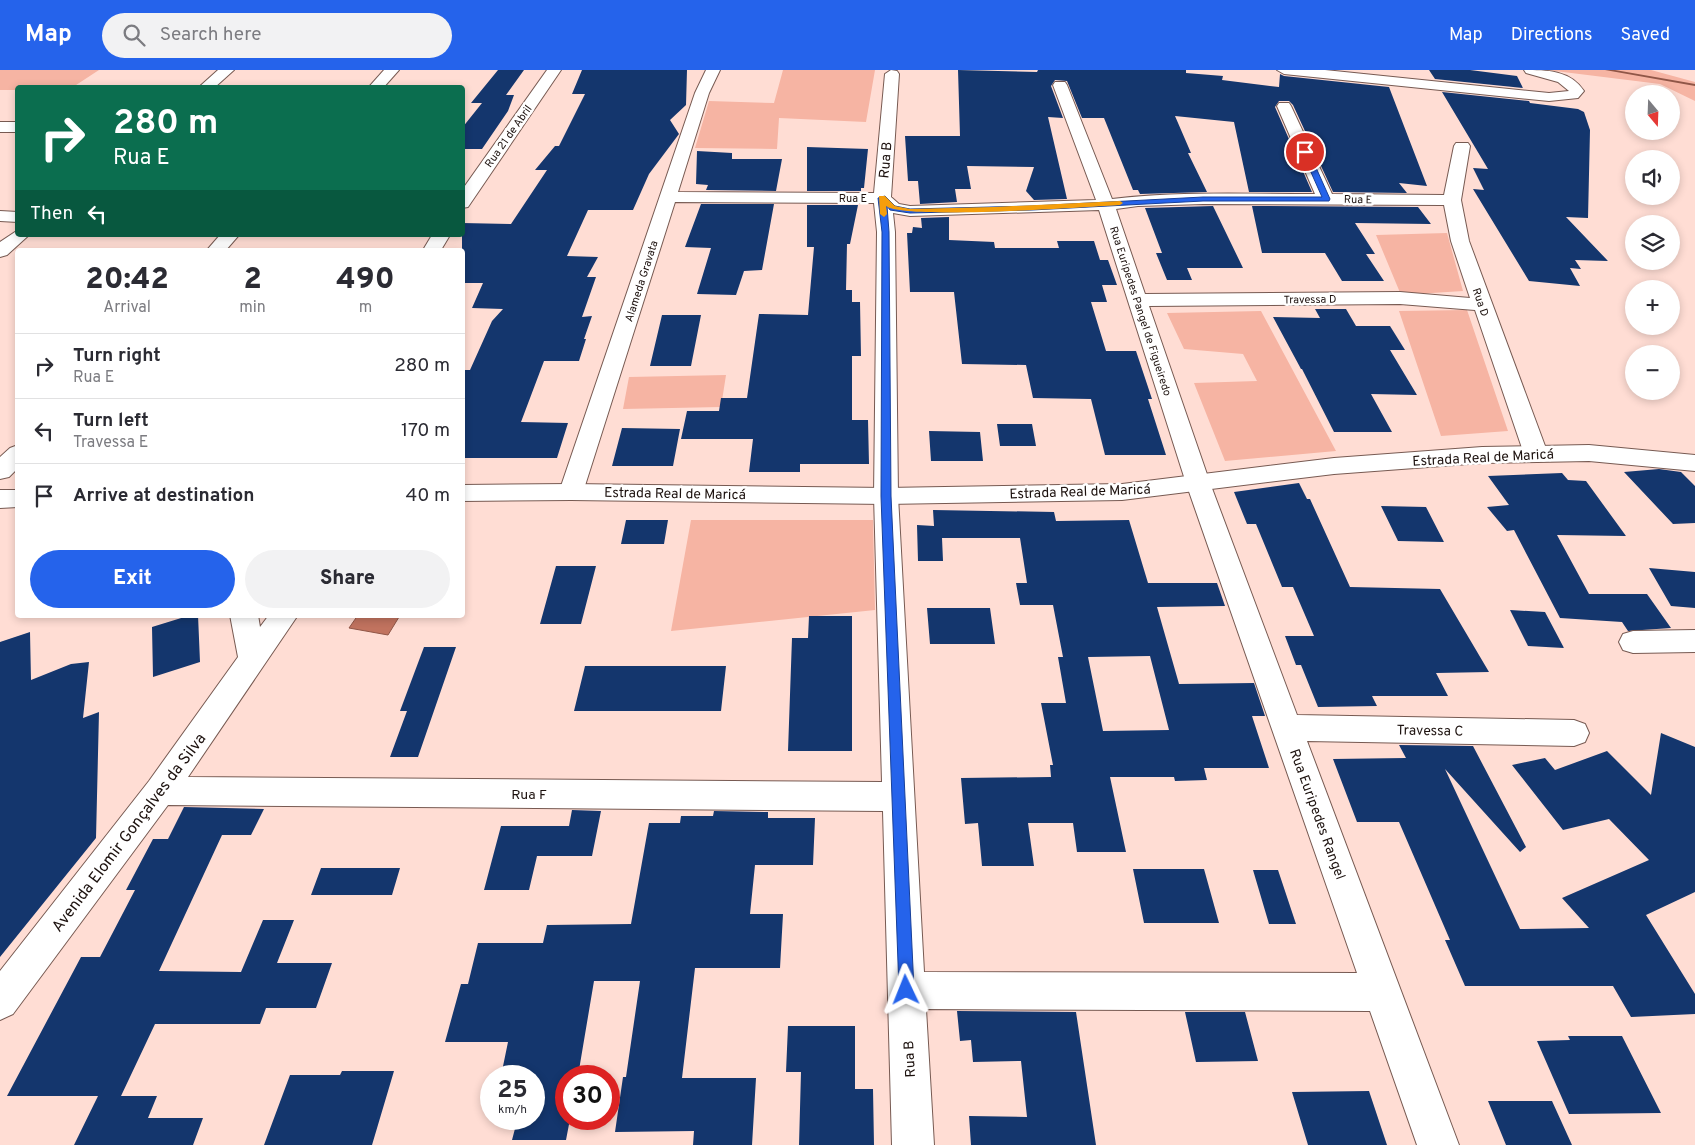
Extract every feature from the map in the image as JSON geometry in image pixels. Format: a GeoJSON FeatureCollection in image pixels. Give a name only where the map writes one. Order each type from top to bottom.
{"type":"FeatureCollection","features":[{"type":"Feature","properties":{"kind":"street"},"geometry":{"type":"LineString","coordinates":[[209,85],[227,70]]}},
{"type":"Feature","properties":{"kind":"street"},"geometry":{"type":"LineString","coordinates":[[378,85],[392,70]]}},
{"type":"Feature","properties":{"kind":"street","name":"Rua 21 de Abril"},"geometry":{"type":"LineString","coordinates":[[465,199],[554,70]]}},
{"type":"Feature","properties":{"kind":"street","name":"Alameda Gravata"},"geometry":{"type":"LineString","coordinates":[[571,492],[702,94],[713,70]]}},
{"type":"Feature","properties":{"kind":"street"},"geometry":{"type":"LineString","coordinates":[[1284,70],[1548,98],[1573,95],[1577,91],[1575,85],[1565,79],[1530,70]]}},
{"type":"Feature","properties":{"kind":"street","name":"Rua B"},"geometry":{"type":"LineString","coordinates":[[892,74],[882,198],[886,232],[886,496],[913,1145]]}},
{"type":"Feature","properties":{"kind":"street","name":"Rua Euripedes Pangel de Figueiredo"},"geometry":{"type":"LineString","coordinates":[[1060,85],[1106,205],[1139,300],[1198,483]]}},
{"type":"Feature","properties":{"kind":"street"},"geometry":{"type":"LineString","coordinates":[[1284,106],[1326,199]]}},
{"type":"Feature","properties":{"kind":"street"},"geometry":{"type":"LineString","coordinates":[[0,127],[15,127]]}},
{"type":"Feature","properties":{"kind":"street","name":"Rua D"},"geometry":{"type":"LineString","coordinates":[[1462,146],[1452,200],[1460,241],[1536,454]]}},
{"type":"Feature","properties":{"kind":"street","name":"Rua E"},"geometry":{"type":"LineString","coordinates":[[668,197],[882,198],[893,208],[910,211],[1106,205],[1138,201],[1203,199],[1452,200]]}},
{"type":"Feature","properties":{"kind":"street"},"geometry":{"type":"LineString","coordinates":[[0,216],[15,217]]}},
{"type":"Feature","properties":{"kind":"street"},"geometry":{"type":"LineString","coordinates":[[0,251],[18,237]]}},
{"type":"Feature","properties":{"kind":"street"},"geometry":{"type":"LineString","coordinates":[[218,248],[228,237]]}},
{"type":"Feature","properties":{"kind":"street"},"geometry":{"type":"LineString","coordinates":[[433,248],[440,237]]}},
{"type":"Feature","properties":{"kind":"street","name":"Travessa D"},"geometry":{"type":"LineString","coordinates":[[1139,300],[1400,298],[1443,300],[1482,305]]}},
{"type":"Feature","properties":{"kind":"street","name":"Estrada Real de Maricá"},"geometry":{"type":"LineString","coordinates":[[465,493],[571,492],[886,496],[1122,492],[1334,466],[1482,455],[1588,453],[1695,463]]}},
{"type":"Feature","properties":{"kind":"street"},"geometry":{"type":"LineString","coordinates":[[0,471],[15,456]]}},
{"type":"Feature","properties":{"kind":"street","name":"Rua Euripedes Rangel"},"geometry":{"type":"LineString","coordinates":[[1198,483],[1438,1145]]}},
{"type":"Feature","properties":{"kind":"street"},"geometry":{"type":"LineString","coordinates":[[0,499],[15,498]]}},
{"type":"Feature","properties":{"kind":"street"},"geometry":{"type":"LineString","coordinates":[[245,618],[253,660]]}},
{"type":"Feature","properties":{"kind":"street","name":"Avenida Elomir Gonçalves da Silva"},"geometry":{"type":"LineString","coordinates":[[3,996],[160,791],[282,618]]}},
{"type":"Feature","properties":{"kind":"street"},"geometry":{"type":"LineString","coordinates":[[1633,642],[1695,642]]}},
{"type":"Feature","properties":{"kind":"street","name":"Travessa C"},"geometry":{"type":"LineString","coordinates":[[1286,728],[1574,733]]}},
{"type":"Feature","properties":{"kind":"street","name":"Rua F"},"geometry":{"type":"LineString","coordinates":[[160,791],[899,797]]}},
{"type":"Feature","properties":{"kind":"street"},"geometry":{"type":"LineString","coordinates":[[906,990],[1382,992]]}},
{"type":"Feature","properties":{"kind":"shaded area"},"geometry":{"type":"Polygon","coordinates":[[[0,70],[99,70],[76,85],[15,85],[15,90],[0,90],[0,70]]]}},
{"type":"Feature","properties":{"kind":"shaded area"},"geometry":{"type":"Polygon","coordinates":[[[783,70],[875,70],[866,122],[779,118],[777,149],[695,148],[709,101],[774,103],[783,70]]]}},
{"type":"Feature","properties":{"kind":"shaded area"},"geometry":{"type":"Polygon","coordinates":[[[1547,70],[1651,70],[1695,82],[1695,101],[1680,94],[1680,85],[1547,70]]]}},
{"type":"Feature","properties":{"kind":"shaded area"},"geometry":{"type":"Polygon","coordinates":[[[1447,233],[1463,291],[1401,295],[1376,235],[1447,233]]]}},
{"type":"Feature","properties":{"kind":"shaded area"},"geometry":{"type":"Polygon","coordinates":[[[1467,310],[1508,431],[1441,436],[1399,311],[1467,310]]]}},
{"type":"Feature","properties":{"kind":"shaded area"},"geometry":{"type":"Polygon","coordinates":[[[1261,311],[1336,451],[1225,461],[1194,383],[1257,381],[1243,354],[1184,349],[1167,313],[1261,311]]]}},
{"type":"Feature","properties":{"kind":"shaded area"},"geometry":{"type":"Polygon","coordinates":[[[726,375],[721,407],[623,409],[629,377],[726,375]]]}},
{"type":"Feature","properties":{"kind":"shaded area"},"geometry":{"type":"Polygon","coordinates":[[[691,520],[873,520],[875,610],[671,631],[691,520]]]}},
{"type":"Feature","properties":{"kind":"shaded area"},"geometry":{"type":"Polygon","coordinates":[[[356,618],[398,618],[388,635],[349,628],[356,618]]]}},
{"type":"Feature","properties":{"kind":"building"},"geometry":{"type":"Polygon","coordinates":[[[498,70],[524,70],[506,95],[514,95],[508,111],[482,149],[465,149],[465,124],[482,103],[471,103],[498,70]]]}},
{"type":"Feature","properties":{"kind":"building"},"geometry":{"type":"Polygon","coordinates":[[[582,70],[687,70],[686,105],[670,120],[679,134],[649,174],[633,210],[588,210],[567,256],[598,257],[587,277],[596,277],[582,317],[592,316],[584,339],[586,339],[579,361],[544,361],[521,422],[568,423],[557,458],[465,458],[465,370],[470,370],[492,321],[503,309],[472,308],[483,283],[465,283],[465,248],[462,248],[462,237],[465,237],[465,223],[511,224],[547,170],[535,170],[555,146],[559,146],[585,94],[572,94],[582,70]]]}},
{"type":"Feature","properties":{"kind":"building"},"geometry":{"type":"Polygon","coordinates":[[[958,70],[1037,72],[1038,70],[1186,70],[1186,73],[1223,76],[1222,80],[1279,87],[1280,74],[1284,76],[1389,87],[1427,186],[1399,183],[1407,193],[1333,192],[1293,105],[1289,101],[1279,101],[1275,107],[1312,192],[1249,192],[1234,122],[1175,116],[1191,153],[1188,153],[1207,192],[1140,194],[1138,190],[1133,190],[1104,118],[1082,118],[1067,81],[1055,80],[1051,86],[1063,118],[1048,117],[1067,199],[1034,200],[1026,191],[1034,167],[967,166],[971,189],[955,189],[957,202],[920,204],[918,181],[908,181],[905,136],[960,136],[958,70]]]}},
{"type":"Feature","properties":{"kind":"building"},"geometry":{"type":"Polygon","coordinates":[[[1429,70],[1470,70],[1517,76],[1523,88],[1435,79],[1429,70]]]}},
{"type":"Feature","properties":{"kind":"building"},"geometry":{"type":"Polygon","coordinates":[[[1442,92],[1529,101],[1530,103],[1578,109],[1584,112],[1590,130],[1588,218],[1566,217],[1608,261],[1575,260],[1581,269],[1570,268],[1580,286],[1529,281],[1473,189],[1484,190],[1473,168],[1488,169],[1442,92]]]}},
{"type":"Feature","properties":{"kind":"building"},"geometry":{"type":"Polygon","coordinates":[[[807,147],[868,149],[864,188],[861,188],[861,191],[807,191],[807,147]]]}},
{"type":"Feature","properties":{"kind":"building"},"geometry":{"type":"Polygon","coordinates":[[[697,151],[732,153],[732,159],[782,159],[776,191],[706,190],[708,185],[696,184],[697,151]]]}},
{"type":"Feature","properties":{"kind":"building"},"geometry":{"type":"Polygon","coordinates":[[[701,204],[774,204],[762,270],[744,271],[736,295],[697,294],[711,248],[685,247],[701,204]]]}},
{"type":"Feature","properties":{"kind":"building"},"geometry":{"type":"Polygon","coordinates":[[[807,205],[858,205],[850,244],[847,244],[846,290],[852,290],[852,302],[860,302],[861,356],[852,356],[852,420],[868,420],[869,464],[800,464],[800,472],[749,472],[753,439],[681,439],[687,411],[719,411],[721,398],[747,398],[759,314],[808,315],[814,247],[807,247],[807,205]]]}},
{"type":"Feature","properties":{"kind":"building"},"geometry":{"type":"Polygon","coordinates":[[[1213,206],[1243,268],[1187,268],[1192,280],[1167,280],[1156,253],[1162,253],[1145,208],[1213,206]]]}},
{"type":"Feature","properties":{"kind":"building"},"geometry":{"type":"Polygon","coordinates":[[[1252,206],[1418,207],[1431,224],[1355,223],[1375,254],[1366,254],[1384,281],[1342,281],[1325,253],[1262,253],[1252,206]]]}},
{"type":"Feature","properties":{"kind":"building"},"geometry":{"type":"Polygon","coordinates":[[[949,217],[949,240],[994,242],[995,248],[1059,248],[1057,241],[1094,241],[1100,260],[1108,260],[1117,285],[1102,285],[1107,302],[1091,302],[1106,351],[1136,351],[1152,399],[1148,399],[1166,455],[1105,455],[1091,399],[1033,398],[1026,365],[962,364],[954,292],[910,292],[907,233],[912,233],[913,227],[922,228],[921,218],[949,217]]]}},
{"type":"Feature","properties":{"kind":"building"},"geometry":{"type":"Polygon","coordinates":[[[1315,309],[1346,309],[1356,326],[1390,326],[1405,350],[1390,350],[1417,395],[1371,394],[1392,432],[1334,432],[1273,317],[1320,318],[1315,309]]]}},
{"type":"Feature","properties":{"kind":"building"},"geometry":{"type":"Polygon","coordinates":[[[662,315],[701,315],[691,366],[650,366],[662,315]]]}},
{"type":"Feature","properties":{"kind":"building"},"geometry":{"type":"Polygon","coordinates":[[[997,424],[1032,424],[1036,446],[1000,446],[997,424]]]}},
{"type":"Feature","properties":{"kind":"building"},"geometry":{"type":"Polygon","coordinates":[[[622,428],[680,429],[673,466],[612,466],[622,428]]]}},
{"type":"Feature","properties":{"kind":"building"},"geometry":{"type":"Polygon","coordinates":[[[929,431],[980,432],[983,461],[931,461],[929,431]]]}},
{"type":"Feature","properties":{"kind":"building"},"geometry":{"type":"Polygon","coordinates":[[[1659,469],[1681,472],[1695,486],[1695,523],[1673,524],[1624,472],[1659,469]]]}},
{"type":"Feature","properties":{"kind":"building"},"geometry":{"type":"Polygon","coordinates":[[[1562,473],[1568,480],[1586,481],[1626,536],[1557,535],[1589,594],[1647,594],[1671,628],[1628,631],[1622,622],[1560,618],[1514,530],[1507,531],[1487,507],[1509,505],[1488,476],[1562,473]]]}},
{"type":"Feature","properties":{"kind":"building"},"geometry":{"type":"Polygon","coordinates":[[[1299,483],[1307,499],[1310,499],[1350,587],[1440,589],[1489,672],[1436,673],[1448,696],[1372,696],[1377,706],[1318,707],[1301,665],[1296,665],[1285,636],[1314,636],[1293,587],[1282,587],[1256,524],[1247,524],[1234,492],[1299,483]]]}},
{"type":"Feature","properties":{"kind":"building"},"geometry":{"type":"Polygon","coordinates":[[[1381,506],[1426,507],[1444,542],[1398,541],[1381,506]]]}},
{"type":"Feature","properties":{"kind":"building"},"geometry":{"type":"Polygon","coordinates":[[[933,510],[1054,512],[1056,521],[1129,520],[1148,583],[1217,583],[1225,606],[1157,607],[1179,684],[1254,683],[1265,716],[1252,716],[1269,768],[1204,768],[1207,780],[1175,781],[1174,777],[1110,777],[1126,852],[1077,852],[1073,823],[1028,823],[1034,866],[982,866],[978,823],[965,824],[961,778],[1051,777],[1050,765],[1053,765],[1041,703],[1066,703],[1058,657],[1063,657],[1053,605],[1020,605],[1016,583],[1027,583],[1020,538],[942,538],[943,561],[918,561],[917,525],[934,526],[933,510]],[[1150,656],[1088,657],[1103,731],[1169,730],[1150,656]]]}},
{"type":"Feature","properties":{"kind":"building"},"geometry":{"type":"Polygon","coordinates":[[[626,520],[668,520],[664,544],[621,544],[626,520]]]}},
{"type":"Feature","properties":{"kind":"building"},"geometry":{"type":"Polygon","coordinates":[[[556,566],[596,566],[581,624],[540,624],[556,566]]]}},
{"type":"Feature","properties":{"kind":"building"},"geometry":{"type":"Polygon","coordinates":[[[1649,568],[1695,572],[1695,608],[1671,606],[1649,568]]]}},
{"type":"Feature","properties":{"kind":"building"},"geometry":{"type":"Polygon","coordinates":[[[927,608],[990,608],[995,644],[930,644],[927,608]]]}},
{"type":"Feature","properties":{"kind":"building"},"geometry":{"type":"Polygon","coordinates":[[[1510,610],[1545,612],[1564,648],[1528,646],[1510,610]]]}},
{"type":"Feature","properties":{"kind":"building"},"geometry":{"type":"Polygon","coordinates":[[[809,616],[852,616],[852,751],[788,751],[792,638],[808,638],[809,616]]]}},
{"type":"Feature","properties":{"kind":"building"},"geometry":{"type":"Polygon","coordinates":[[[181,618],[198,618],[200,662],[153,677],[152,627],[181,618]]]}},
{"type":"Feature","properties":{"kind":"building"},"geometry":{"type":"Polygon","coordinates":[[[30,632],[31,680],[71,664],[89,662],[83,718],[99,712],[96,838],[0,957],[0,642],[30,632]]]}},
{"type":"Feature","properties":{"kind":"building"},"geometry":{"type":"Polygon","coordinates":[[[424,647],[456,647],[418,757],[390,757],[407,711],[400,711],[424,647]]]}},
{"type":"Feature","properties":{"kind":"building"},"geometry":{"type":"Polygon","coordinates":[[[585,666],[726,666],[721,711],[574,711],[585,666]]]}},
{"type":"Feature","properties":{"kind":"building"},"geometry":{"type":"Polygon","coordinates":[[[1661,733],[1695,747],[1695,892],[1646,915],[1695,994],[1695,1014],[1631,1017],[1613,986],[1465,986],[1445,940],[1450,940],[1399,822],[1357,822],[1333,759],[1406,758],[1399,745],[1473,746],[1526,847],[1520,852],[1445,769],[1520,929],[1589,928],[1562,898],[1649,860],[1609,819],[1563,830],[1512,765],[1545,758],[1555,770],[1607,751],[1651,795],[1661,733]]]}},
{"type":"Feature","properties":{"kind":"building"},"geometry":{"type":"Polygon","coordinates":[[[184,807],[264,809],[251,835],[222,835],[159,971],[241,972],[263,920],[294,920],[277,963],[332,963],[316,1008],[266,1008],[260,1024],[155,1024],[121,1096],[157,1096],[148,1118],[203,1118],[193,1145],[74,1145],[98,1096],[7,1096],[81,957],[100,957],[135,890],[126,890],[153,839],[168,839],[184,807]]]}},
{"type":"Feature","properties":{"kind":"building"},"geometry":{"type":"Polygon","coordinates":[[[572,810],[601,811],[592,856],[537,856],[529,890],[484,890],[501,826],[569,826],[572,810]]]}},
{"type":"Feature","properties":{"kind":"building"},"geometry":{"type":"Polygon","coordinates":[[[714,811],[768,812],[768,818],[815,818],[813,865],[755,865],[750,914],[783,914],[780,968],[695,968],[682,1078],[756,1078],[752,1145],[693,1145],[694,1131],[615,1132],[615,1130],[620,1130],[620,1098],[623,1077],[626,1077],[640,981],[594,981],[580,1065],[555,1065],[555,1130],[568,1130],[566,1140],[512,1140],[515,1130],[545,1130],[545,1065],[503,1065],[508,1042],[445,1042],[461,984],[468,984],[478,943],[543,943],[547,925],[631,924],[649,823],[680,823],[681,816],[713,816],[714,811]]]}},
{"type":"Feature","properties":{"kind":"building"},"geometry":{"type":"Polygon","coordinates":[[[321,868],[400,868],[392,895],[311,895],[321,868]]]}},
{"type":"Feature","properties":{"kind":"building"},"geometry":{"type":"Polygon","coordinates":[[[1133,869],[1204,869],[1219,923],[1144,923],[1133,869]]]}},
{"type":"Feature","properties":{"kind":"building"},"geometry":{"type":"Polygon","coordinates":[[[1253,870],[1278,870],[1296,924],[1269,924],[1253,870]]]}},
{"type":"Feature","properties":{"kind":"building"},"geometry":{"type":"Polygon","coordinates":[[[957,1011],[1076,1012],[1096,1145],[971,1145],[969,1116],[1027,1117],[1021,1061],[973,1062],[971,1040],[960,1041],[957,1011]]]}},
{"type":"Feature","properties":{"kind":"building"},"geometry":{"type":"Polygon","coordinates":[[[1185,1012],[1245,1012],[1258,1061],[1196,1062],[1185,1012]]]}},
{"type":"Feature","properties":{"kind":"building"},"geometry":{"type":"Polygon","coordinates":[[[788,1026],[855,1026],[855,1089],[873,1089],[874,1145],[799,1145],[801,1072],[786,1072],[788,1026]]]}},
{"type":"Feature","properties":{"kind":"building"},"geometry":{"type":"Polygon","coordinates":[[[1568,1036],[1622,1036],[1661,1113],[1569,1114],[1537,1041],[1570,1040],[1568,1036]]]}},
{"type":"Feature","properties":{"kind":"building"},"geometry":{"type":"Polygon","coordinates":[[[342,1071],[394,1071],[372,1145],[264,1145],[290,1075],[340,1075],[342,1071]]]}},
{"type":"Feature","properties":{"kind":"building"},"geometry":{"type":"Polygon","coordinates":[[[1369,1091],[1387,1145],[1308,1145],[1292,1092],[1369,1091]]]}},
{"type":"Feature","properties":{"kind":"building"},"geometry":{"type":"Polygon","coordinates":[[[1488,1101],[1552,1101],[1572,1145],[1506,1145],[1488,1101]]]}},
{"type":"Feature","properties":{"kind":"waterway"},"geometry":{"type":"LineString","coordinates":[[1607,70],[1695,85]]}},
{"type":"Feature","properties":{"kind":"slow traffic"},"geometry":{"type":"LineString","coordinates":[[884,214],[882,198],[893,208],[910,211],[1120,203]]}},
{"type":"Feature","properties":{"kind":"route"},"geometry":{"type":"LineString","coordinates":[[906,990],[886,496],[886,232],[882,198],[893,208],[910,211],[1106,205],[1138,201],[1203,199],[1326,199],[1305,152]]}}]}
